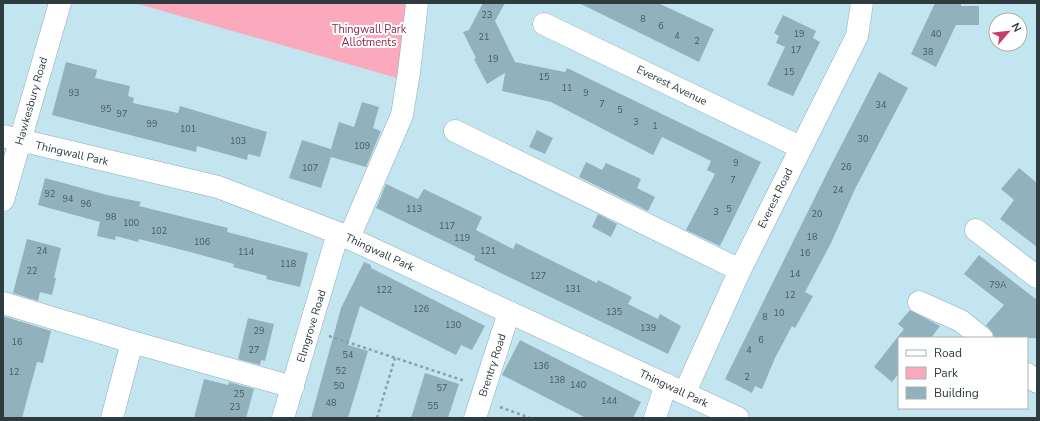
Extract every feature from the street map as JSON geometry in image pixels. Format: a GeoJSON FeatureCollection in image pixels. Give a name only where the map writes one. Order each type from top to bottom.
{"type":"FeatureCollection","features":[{"type":"Feature","properties":{"kind":"street","name":"Hawkesbury Road"},"geometry":{"type":"LineString","coordinates":[[3,200],[11,138],[60,3]]}},
{"type":"Feature","properties":{"kind":"street","name":"Elmgrove Road"},"geometry":{"type":"LineString","coordinates":[[283,418],[310,329],[344,236],[402,115],[409,72],[417,3]]}},
{"type":"Feature","properties":{"kind":"street","name":"Everest Road"},"geometry":{"type":"LineString","coordinates":[[656,418],[676,388],[740,270],[800,146],[857,36],[862,3]]}},
{"type":"Feature","properties":{"kind":"street","name":"Everest Avenue"},"geometry":{"type":"LineString","coordinates":[[544,24],[800,146]]}},
{"type":"Feature","properties":{"kind":"street"},"geometry":{"type":"LineString","coordinates":[[456,131],[740,270]]}},
{"type":"Feature","properties":{"kind":"street","name":"Thingwall Park"},"geometry":{"type":"LineString","coordinates":[[11,138],[218,187],[344,236],[676,388],[738,418]]}},
{"type":"Feature","properties":{"kind":"street"},"geometry":{"type":"LineString","coordinates":[[976,230],[1037,277]]}},
{"type":"Feature","properties":{"kind":"street"},"geometry":{"type":"LineString","coordinates":[[919,302],[961,321],[981,337]]}},
{"type":"Feature","properties":{"kind":"street"},"geometry":{"type":"LineString","coordinates":[[3,304],[293,387]]}},
{"type":"Feature","properties":{"kind":"street","name":"Brentry Road"},"geometry":{"type":"LineString","coordinates":[[480,402],[509,312]]}},
{"type":"Feature","properties":{"kind":"street"},"geometry":{"type":"LineString","coordinates":[[112,418],[132,342]]}},
{"type":"Feature","properties":{"kind":"street"},"geometry":{"type":"LineString","coordinates":[[1028,375],[1037,382]]}},
{"type":"Feature","properties":{"kind":"path"},"geometry":{"type":"LineString","coordinates":[[310,329],[395,358],[480,402],[530,418]]}},
{"type":"Feature","properties":{"kind":"path"},"geometry":{"type":"LineString","coordinates":[[377,418],[395,358]]}},
{"type":"Feature","properties":{"kind":"green space","name":"Thingwall Park Allotments"},"geometry":{"type":"Polygon","coordinates":[[[135,3],[407,3],[397,78],[135,3]]]}},
{"type":"Feature","properties":{"kind":"building"},"geometry":{"type":"Polygon","coordinates":[[[483,3],[505,3],[495,21],[515,62],[565,72],[567,68],[761,162],[720,246],[686,230],[715,174],[707,170],[711,161],[662,137],[653,155],[551,102],[502,91],[505,73],[487,84],[474,59],[476,58],[463,32],[469,30],[483,3]]]}},
{"type":"Feature","properties":{"kind":"building"},"geometry":{"type":"Polygon","coordinates":[[[579,3],[658,3],[714,29],[699,62],[579,3]]]}},
{"type":"Feature","properties":{"kind":"building"},"geometry":{"type":"Polygon","coordinates":[[[935,3],[961,3],[961,6],[979,6],[979,25],[956,25],[936,67],[911,54],[935,3]]]}},
{"type":"Feature","properties":{"kind":"building"},"geometry":{"type":"Polygon","coordinates":[[[783,15],[816,31],[813,38],[820,42],[793,96],[767,85],[785,47],[776,43],[779,36],[774,33],[783,15]]]}},
{"type":"Feature","properties":{"kind":"building"},"geometry":{"type":"Polygon","coordinates":[[[66,62],[97,70],[95,78],[130,86],[128,96],[134,98],[133,103],[178,113],[180,106],[267,132],[260,157],[248,154],[247,160],[197,146],[196,152],[52,115],[66,62]]]}},
{"type":"Feature","properties":{"kind":"building"},"geometry":{"type":"Polygon","coordinates":[[[879,72],[908,88],[855,189],[831,243],[805,292],[813,296],[795,328],[792,326],[775,358],[762,389],[755,386],[752,393],[725,379],[879,72]]]}},
{"type":"Feature","properties":{"kind":"building"},"geometry":{"type":"Polygon","coordinates":[[[362,102],[379,107],[373,128],[381,131],[366,167],[331,157],[321,188],[289,178],[302,140],[331,149],[339,122],[354,127],[362,102]]]}},
{"type":"Feature","properties":{"kind":"building"},"geometry":{"type":"Polygon","coordinates":[[[537,130],[553,138],[545,154],[529,147],[537,130]]]}},
{"type":"Feature","properties":{"kind":"building"},"geometry":{"type":"Polygon","coordinates":[[[586,162],[602,170],[606,163],[641,179],[637,188],[655,197],[648,211],[579,177],[586,162]]]}},
{"type":"Feature","properties":{"kind":"building"},"geometry":{"type":"Polygon","coordinates":[[[1019,168],[1037,183],[1037,247],[1000,219],[1014,200],[1001,189],[1019,168]]]}},
{"type":"Feature","properties":{"kind":"building"},"geometry":{"type":"Polygon","coordinates":[[[45,178],[107,195],[141,202],[139,206],[228,228],[227,232],[308,253],[300,287],[266,279],[267,276],[233,267],[234,264],[139,239],[138,242],[116,236],[115,240],[97,236],[100,222],[38,205],[45,178]]]}},
{"type":"Feature","properties":{"kind":"building"},"geometry":{"type":"Polygon","coordinates":[[[386,184],[418,199],[424,189],[482,217],[476,230],[513,249],[516,243],[597,283],[598,280],[632,297],[628,304],[658,319],[660,314],[681,326],[668,354],[474,260],[475,256],[376,208],[386,184]]]}},
{"type":"Feature","properties":{"kind":"building"},"geometry":{"type":"Polygon","coordinates":[[[598,214],[617,224],[611,237],[592,227],[598,214]]]}},
{"type":"Feature","properties":{"kind":"building"},"geometry":{"type":"Polygon","coordinates":[[[27,239],[61,248],[54,278],[56,278],[52,295],[40,292],[38,301],[13,293],[27,239]]]}},
{"type":"Feature","properties":{"kind":"building"},"geometry":{"type":"Polygon","coordinates":[[[979,255],[1037,300],[1037,338],[994,337],[993,333],[986,325],[1004,305],[964,274],[979,255]]]}},
{"type":"Feature","properties":{"kind":"building"},"geometry":{"type":"Polygon","coordinates":[[[364,262],[371,265],[371,268],[485,326],[472,350],[461,345],[456,355],[360,306],[348,345],[368,351],[348,418],[311,418],[341,308],[364,262]]]}},
{"type":"Feature","properties":{"kind":"building"},"geometry":{"type":"Polygon","coordinates":[[[910,310],[940,326],[932,337],[898,337],[898,374],[892,382],[874,367],[904,329],[898,324],[910,310]]]}},
{"type":"Feature","properties":{"kind":"building"},"geometry":{"type":"Polygon","coordinates":[[[3,316],[51,331],[43,363],[37,362],[22,418],[3,418],[3,316]]]}},
{"type":"Feature","properties":{"kind":"building"},"geometry":{"type":"Polygon","coordinates":[[[248,318],[274,324],[265,361],[261,360],[260,365],[238,359],[248,318]]]}},
{"type":"Feature","properties":{"kind":"building"},"geometry":{"type":"Polygon","coordinates":[[[520,340],[641,402],[633,418],[586,418],[502,375],[520,340]]]}},
{"type":"Feature","properties":{"kind":"building"},"geometry":{"type":"Polygon","coordinates":[[[425,373],[459,384],[448,418],[411,418],[425,373]]]}},
{"type":"Feature","properties":{"kind":"building"},"geometry":{"type":"Polygon","coordinates":[[[204,379],[228,385],[229,382],[254,389],[246,418],[194,418],[204,379]]]}}]}
